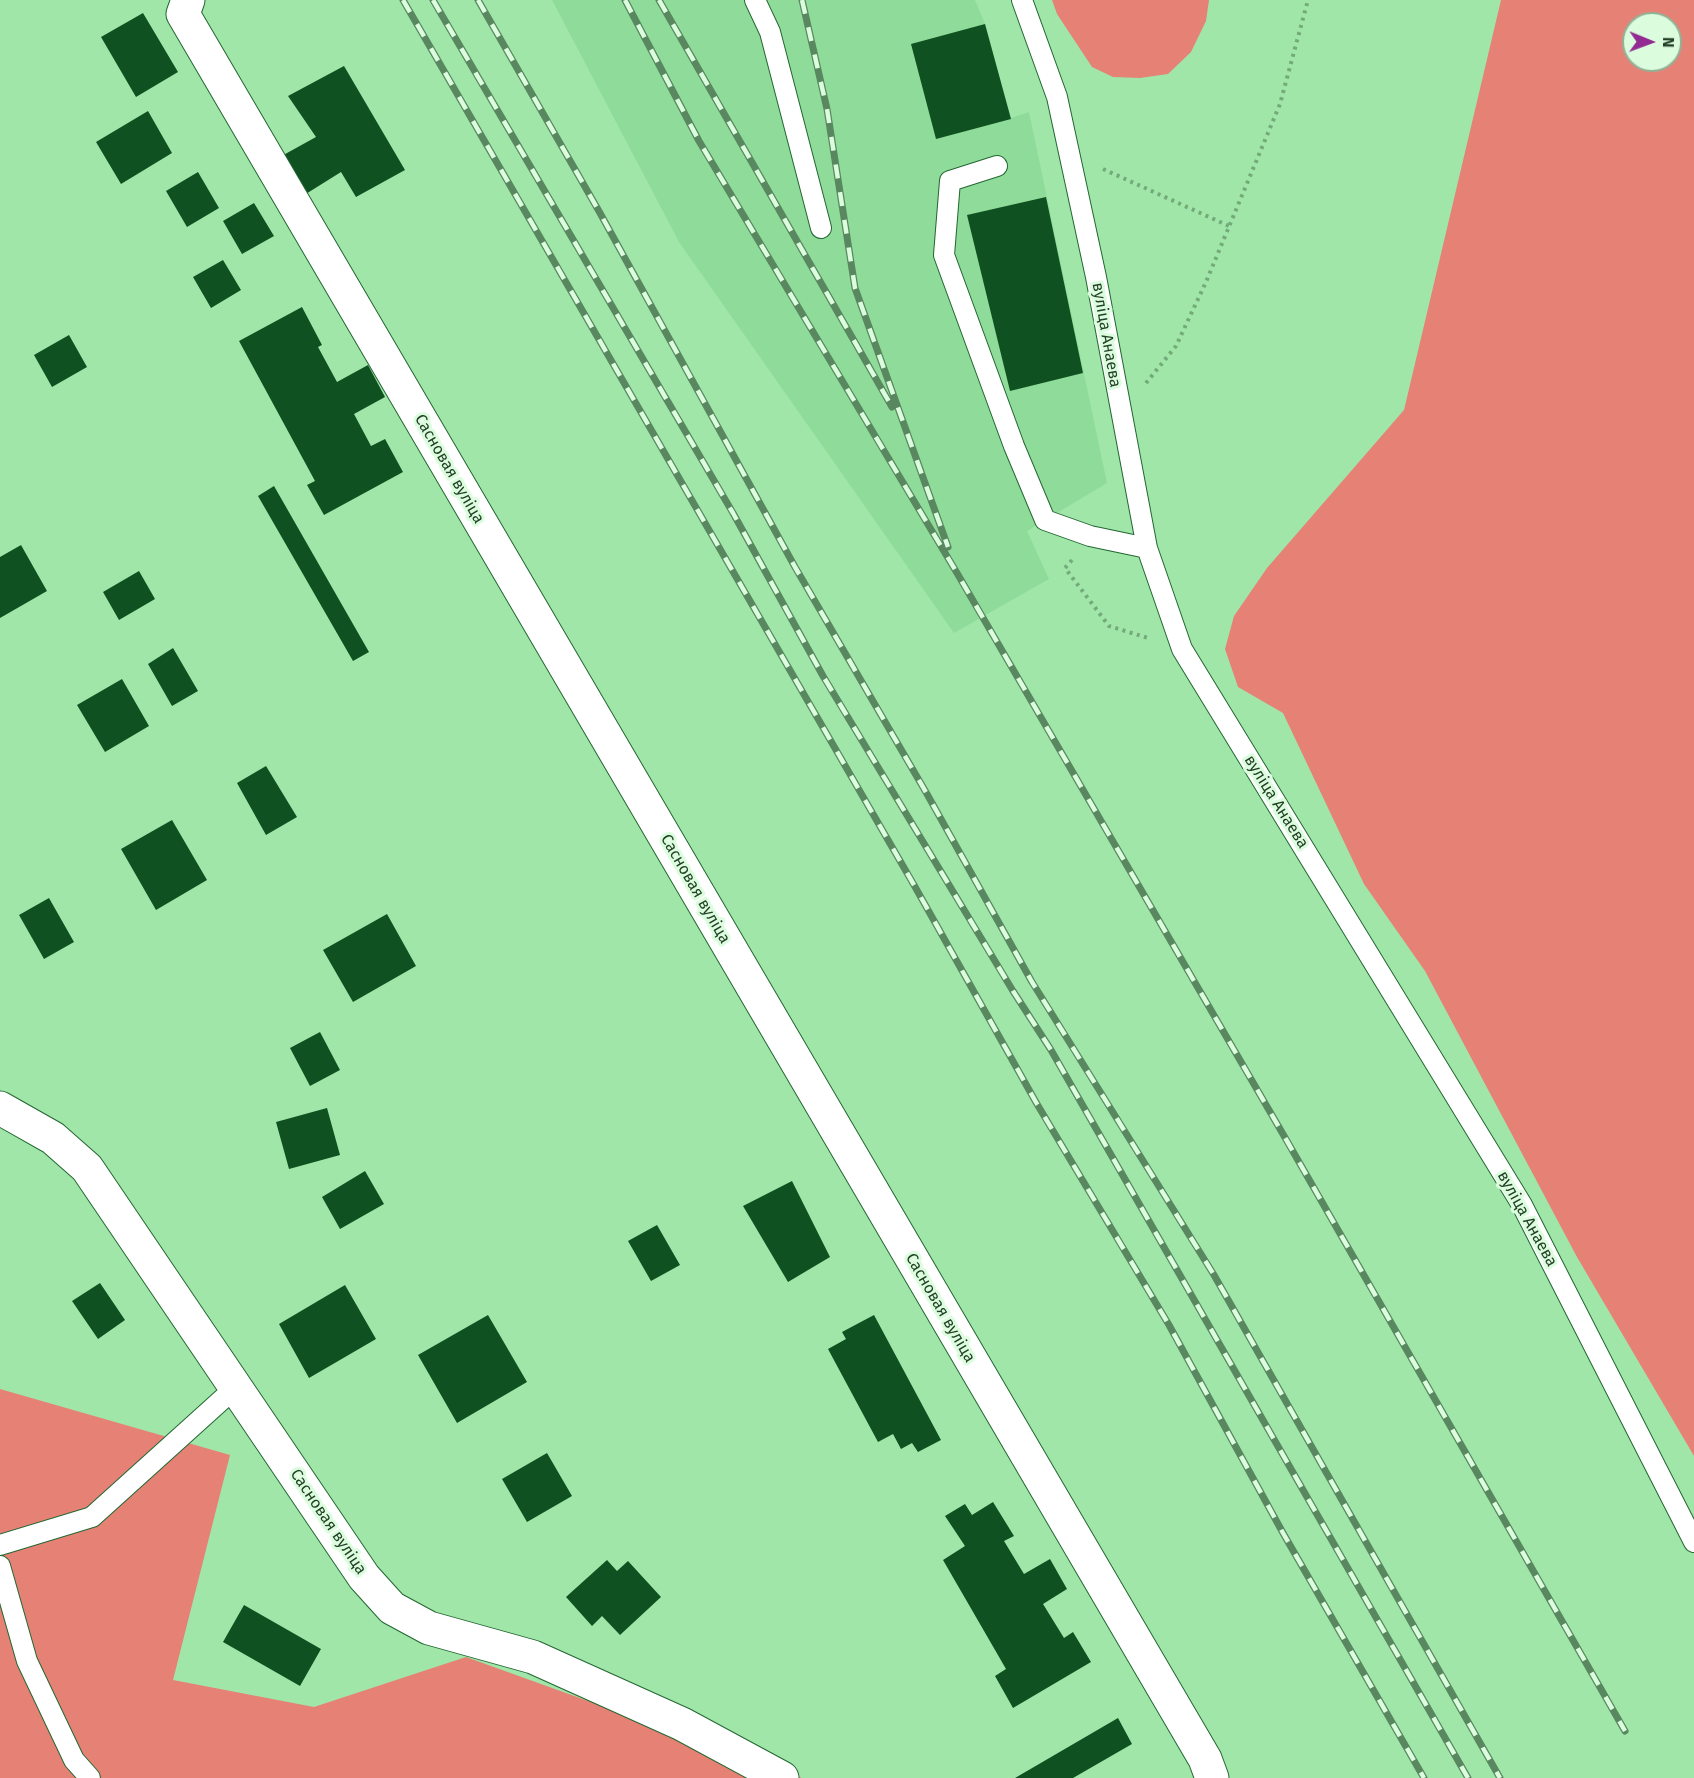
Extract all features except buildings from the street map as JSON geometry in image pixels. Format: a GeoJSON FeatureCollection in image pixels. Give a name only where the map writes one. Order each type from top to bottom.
{"type":"FeatureCollection","features":[{"type":"Feature","properties":{"kind":"street","name":"Сасновая вуліца"},"geometry":{"type":"LineString","coordinates":[[188,0],[183,14],[1198,1749],[1212,1778]]}},
{"type":"Feature","properties":{"kind":"street","name":"Сасновая вуліца"},"geometry":{"type":"LineString","coordinates":[[0,1108],[53,1138],[87,1168],[364,1577],[392,1608],[429,1628],[533,1657],[682,1724],[782,1778]]}},
{"type":"Feature","properties":{"kind":"lane"},"geometry":{"type":"LineString","coordinates":[[755,0],[770,32],[821,228]]}},
{"type":"Feature","properties":{"kind":"lane","name":"вуліца Анаева"},"geometry":{"type":"LineString","coordinates":[[1022,0],[1057,97],[1096,277],[1147,548],[1182,649],[1522,1205],[1694,1542]]}},
{"type":"Feature","properties":{"kind":"lane"},"geometry":{"type":"LineString","coordinates":[[997,166],[950,181],[944,255],[1045,520],[1090,536],[1147,548]]}},
{"type":"Feature","properties":{"kind":"lane"},"geometry":{"type":"LineString","coordinates":[[0,1545],[92,1517],[236,1388]]}},
{"type":"Feature","properties":{"kind":"lane"},"geometry":{"type":"LineString","coordinates":[[0,1566],[27,1661],[74,1760],[90,1778]]}},
{"type":"Feature","properties":{"kind":"path"},"geometry":{"type":"LineString","coordinates":[[1121,415],[1176,346],[1280,104],[1308,0]]}},
{"type":"Feature","properties":{"kind":"path"},"geometry":{"type":"LineString","coordinates":[[1069,154],[1229,226]]}},
{"type":"Feature","properties":{"kind":"path"},"geometry":{"type":"LineString","coordinates":[[1090,536],[1065,568],[1109,626],[1182,649]]}},
{"type":"Feature","properties":{"kind":"shaded area"},"geometry":{"type":"Polygon","coordinates":[[[552,0],[975,0],[985,24],[1011,118],[1029,112],[1107,483],[1027,531],[1049,579],[954,633],[679,242],[552,0]]]}},
{"type":"Feature","properties":{"kind":"shaded area"},"geometry":{"type":"Polygon","coordinates":[[[1052,0],[1209,0],[1206,21],[1191,52],[1168,74],[1140,78],[1113,77],[1092,67],[1057,14],[1052,0]]]}},
{"type":"Feature","properties":{"kind":"shaded area"},"geometry":{"type":"Polygon","coordinates":[[[1501,0],[1694,0],[1694,1456],[1577,1257],[1425,971],[1364,884],[1283,713],[1238,687],[1225,649],[1234,616],[1267,568],[1404,410],[1501,0]]]}},
{"type":"Feature","properties":{"kind":"shaded area"},"geometry":{"type":"Polygon","coordinates":[[[0,1389],[230,1455],[173,1680],[314,1707],[466,1657],[802,1778],[0,1778],[0,1389]]]}},
{"type":"Feature","properties":{"kind":"railway"},"geometry":{"type":"LineString","coordinates":[[403,0],[914,885],[1037,1104],[1169,1325],[1283,1533],[1424,1778]]}},
{"type":"Feature","properties":{"kind":"railway"},"geometry":{"type":"LineString","coordinates":[[433,0],[733,513],[823,676],[1051,1050],[1468,1778]]}},
{"type":"Feature","properties":{"kind":"railway"},"geometry":{"type":"LineString","coordinates":[[478,0],[600,213],[795,567],[927,794],[1032,982],[1214,1275],[1500,1778]]}},
{"type":"Feature","properties":{"kind":"railway"},"geometry":{"type":"LineString","coordinates":[[625,0],[699,141],[957,573],[1287,1141],[1625,1731]]}},
{"type":"Feature","properties":{"kind":"railway"},"geometry":{"type":"LineString","coordinates":[[659,0],[892,407]]}},
{"type":"Feature","properties":{"kind":"railway"},"geometry":{"type":"LineString","coordinates":[[802,0],[827,109],[855,288],[948,547]]}}]}
